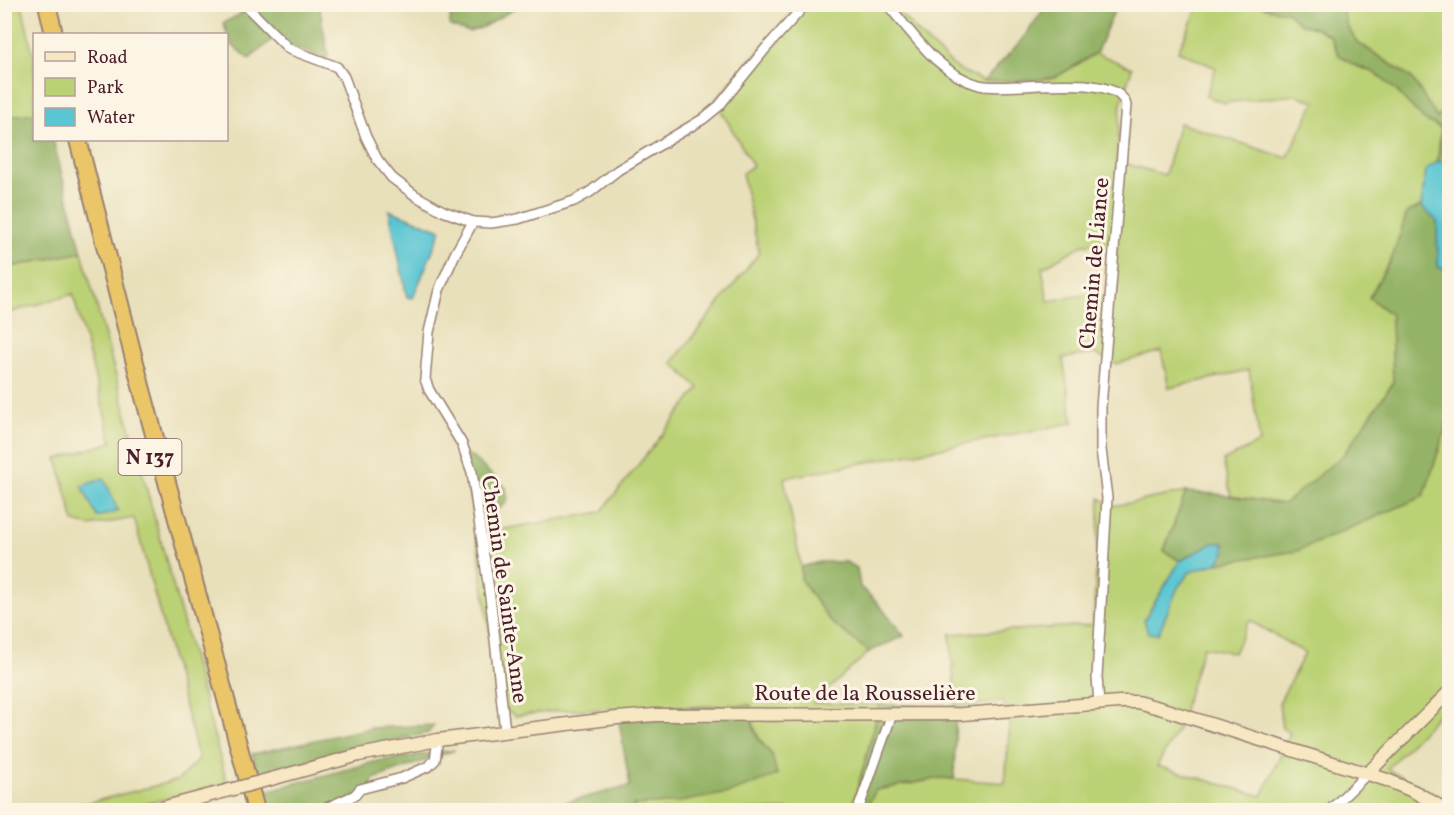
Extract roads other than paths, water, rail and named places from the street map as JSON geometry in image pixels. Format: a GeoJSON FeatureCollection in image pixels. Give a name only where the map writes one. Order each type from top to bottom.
{"type":"FeatureCollection","features":[{"type":"Feature","properties":{"kind":"highway"},"geometry":{"type":"LineString","coordinates":[[36,4],[43,33]]}},
{"type":"Feature","properties":{"kind":"highway"},"geometry":{"type":"LineString","coordinates":[[47,4],[54,33]]}},
{"type":"Feature","properties":{"kind":"highway","name":"N 137"},"geometry":{"type":"LineString","coordinates":[[68,141],[125,367],[245,810]]}},
{"type":"Feature","properties":{"kind":"highway","name":"N 137"},"geometry":{"type":"LineString","coordinates":[[78,141],[142,390],[256,810]]}},
{"type":"Feature","properties":{"kind":"street"},"geometry":{"type":"LineString","coordinates":[[244,4],[289,49],[337,67],[344,76],[366,137],[377,159],[392,178],[416,196],[443,211],[473,222],[491,223],[518,219],[574,201],[590,192],[618,170],[703,119],[719,106],[766,48],[806,4]]}},
{"type":"Feature","properties":{"kind":"street","name":"Chemin de Liance"},"geometry":{"type":"LineString","coordinates":[[887,4],[931,55],[956,74],[980,85],[1103,87],[1119,93],[1126,105],[1101,407],[1101,449],[1107,498],[1097,676],[1099,703]]}},
{"type":"Feature","properties":{"kind":"street","name":"Chemin de Sainte-Anne"},"geometry":{"type":"LineString","coordinates":[[473,222],[439,290],[429,332],[425,379],[429,390],[462,444],[472,472],[491,604],[505,731]]}},
{"type":"Feature","properties":{"kind":"street"},"geometry":{"type":"LineString","coordinates":[[1330,810],[1449,691]]}},
{"type":"Feature","properties":{"kind":"street","name":"Route de la Rousselière"},"geometry":{"type":"LineString","coordinates":[[154,810],[359,755],[438,740],[505,731],[655,715],[962,714],[1131,702],[1152,705],[1368,773],[1404,786],[1446,810]]}},
{"type":"Feature","properties":{"kind":"street"},"geometry":{"type":"LineString","coordinates":[[858,810],[892,714]]}},
{"type":"Feature","properties":{"kind":"street"},"geometry":{"type":"LineString","coordinates":[[322,810],[355,795],[360,789],[402,778],[429,766],[435,760],[438,740]]}},
{"type":"Feature","properties":{"kind":"street"},"geometry":{"type":"LineString","coordinates":[[4,801],[8,810]]}},
{"type":"Feature","properties":{"kind":"water"},"geometry":{"type":"Polygon","coordinates":[[[1438,161],[1449,165],[1449,270],[1438,267],[1437,221],[1421,206],[1426,170],[1438,161]]]}},
{"type":"Feature","properties":{"kind":"water"},"geometry":{"type":"Polygon","coordinates":[[[389,210],[441,230],[413,298],[407,297],[389,210]]]}},
{"type":"Feature","properties":{"kind":"water"},"geometry":{"type":"Polygon","coordinates":[[[104,478],[118,511],[97,517],[82,486],[104,478]]]}},
{"type":"Feature","properties":{"kind":"water"},"geometry":{"type":"Polygon","coordinates":[[[1213,543],[1224,543],[1225,553],[1217,563],[1190,572],[1178,587],[1158,634],[1148,633],[1144,620],[1180,561],[1213,543]]]}}]}
